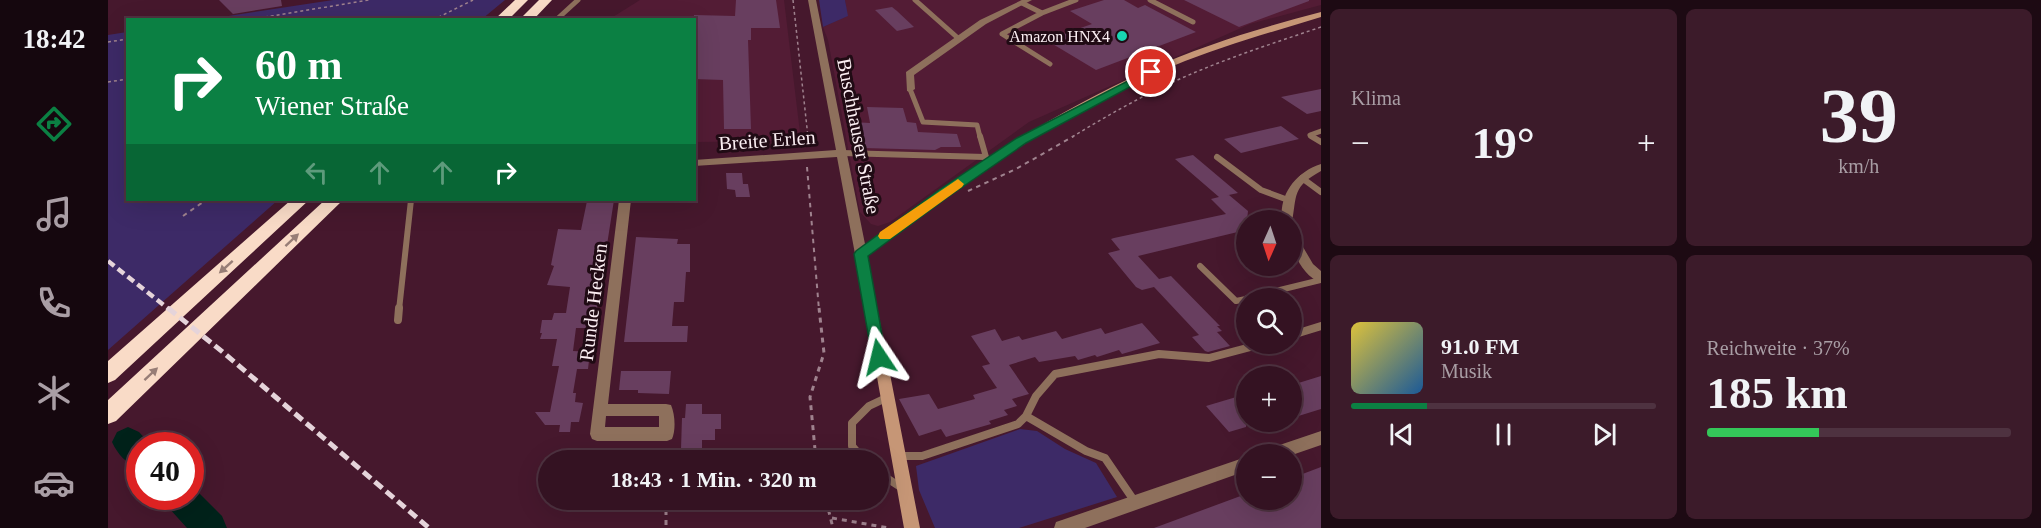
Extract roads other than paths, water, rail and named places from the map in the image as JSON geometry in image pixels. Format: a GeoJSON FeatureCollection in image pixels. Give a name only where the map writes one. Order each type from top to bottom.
{"type":"FeatureCollection","features":[{"type":"Feature","properties":{"kind":"highway"},"geometry":{"type":"LineString","coordinates":[[502,18],[522,0]]}},
{"type":"Feature","properties":{"kind":"highway"},"geometry":{"type":"LineString","coordinates":[[527,18],[546,0]]}},
{"type":"Feature","properties":{"kind":"highway"},"geometry":{"type":"LineString","coordinates":[[108,374],[300,201]]}},
{"type":"Feature","properties":{"kind":"highway"},"geometry":{"type":"LineString","coordinates":[[108,414],[334,201]]}},
{"type":"Feature","properties":{"kind":"street","name":"Buschhauser Straße"},"geometry":{"type":"LineString","coordinates":[[813,0],[912,528]]}},
{"type":"Feature","properties":{"kind":"street"},"geometry":{"type":"LineString","coordinates":[[910,90],[909,74],[983,22],[1025,2]]}},
{"type":"Feature","properties":{"kind":"street"},"geometry":{"type":"LineString","coordinates":[[861,254],[990,158],[1079,109],[1151,72],[1224,45],[1321,14]]}},
{"type":"Feature","properties":{"kind":"street","name":"Breite Erlen"},"geometry":{"type":"LineString","coordinates":[[696,163],[842,153]]}},
{"type":"Feature","properties":{"kind":"street"},"geometry":{"type":"LineString","coordinates":[[1286,210],[1297,182],[1321,167]]}},
{"type":"Feature","properties":{"kind":"street","name":"Runde Hecken"},"geometry":{"type":"LineString","coordinates":[[600,410],[666,410],[667,434],[597,434],[625,201]]}},
{"type":"Feature","properties":{"kind":"street"},"geometry":{"type":"LineString","coordinates":[[1302,254],[1321,279]]}},
{"type":"Feature","properties":{"kind":"street"},"geometry":{"type":"LineString","coordinates":[[1302,444],[1321,438]]}},
{"type":"Feature","properties":{"kind":"street"},"geometry":{"type":"LineString","coordinates":[[1062,528],[1236,467]]}},
{"type":"Feature","properties":{"kind":"lane"},"geometry":{"type":"LineString","coordinates":[[558,18],[578,0]]}},
{"type":"Feature","properties":{"kind":"lane"},"geometry":{"type":"LineString","coordinates":[[915,0],[959,39]]}},
{"type":"Feature","properties":{"kind":"lane"},"geometry":{"type":"LineString","coordinates":[[1050,64],[1002,34],[1042,13],[1076,0]]}},
{"type":"Feature","properties":{"kind":"lane"},"geometry":{"type":"LineString","coordinates":[[1150,0],[1193,22]]}},
{"type":"Feature","properties":{"kind":"lane"},"geometry":{"type":"LineString","coordinates":[[1025,2],[1042,13]]}},
{"type":"Feature","properties":{"kind":"lane"},"geometry":{"type":"LineString","coordinates":[[842,153],[990,158],[977,125],[923,123],[910,90]]}},
{"type":"Feature","properties":{"kind":"lane"},"geometry":{"type":"LineString","coordinates":[[1321,131],[1310,135],[1321,142]]}},
{"type":"Feature","properties":{"kind":"lane"},"geometry":{"type":"LineString","coordinates":[[1217,157],[1261,190],[1288,201]]}},
{"type":"Feature","properties":{"kind":"lane"},"geometry":{"type":"LineString","coordinates":[[1302,178],[1321,192]]}},
{"type":"Feature","properties":{"kind":"lane"},"geometry":{"type":"LineString","coordinates":[[398,320],[411,201]]}},
{"type":"Feature","properties":{"kind":"lane"},"geometry":{"type":"LineString","coordinates":[[1200,266],[1236,301]]}},
{"type":"Feature","properties":{"kind":"lane"},"geometry":{"type":"LineString","coordinates":[[1286,288],[1321,279]]}},
{"type":"Feature","properties":{"kind":"lane"},"geometry":{"type":"LineString","coordinates":[[1302,332],[1321,326]]}},
{"type":"Feature","properties":{"kind":"lane"},"geometry":{"type":"LineString","coordinates":[[898,456],[922,456],[1018,424],[1026,416],[1036,396],[1054,374],[1159,354],[1209,358],[1236,351]]}},
{"type":"Feature","properties":{"kind":"lane"},"geometry":{"type":"LineString","coordinates":[[855,450],[852,446],[852,423],[869,406],[886,398]]}},
{"type":"Feature","properties":{"kind":"lane"},"geometry":{"type":"LineString","coordinates":[[1026,416],[1086,451],[1106,458],[1135,502]]}},
{"type":"Feature","properties":{"kind":"lane"},"geometry":{"type":"LineString","coordinates":[[889,480],[905,490]]}},
{"type":"Feature","properties":{"kind":"waterway"},"geometry":{"type":"LineString","coordinates":[[193,510],[210,528]]}},
{"type":"Feature","properties":{"kind":"railway"},"geometry":{"type":"LineString","coordinates":[[108,261],[170,310]]}},
{"type":"Feature","properties":{"kind":"railway"},"geometry":{"type":"LineString","coordinates":[[168,308],[429,528]]}},
{"type":"Feature","properties":{"kind":"place","name":"Amazon HNX4"},"geometry":{"type":"Point","coordinates":[1122,36]}}]}
